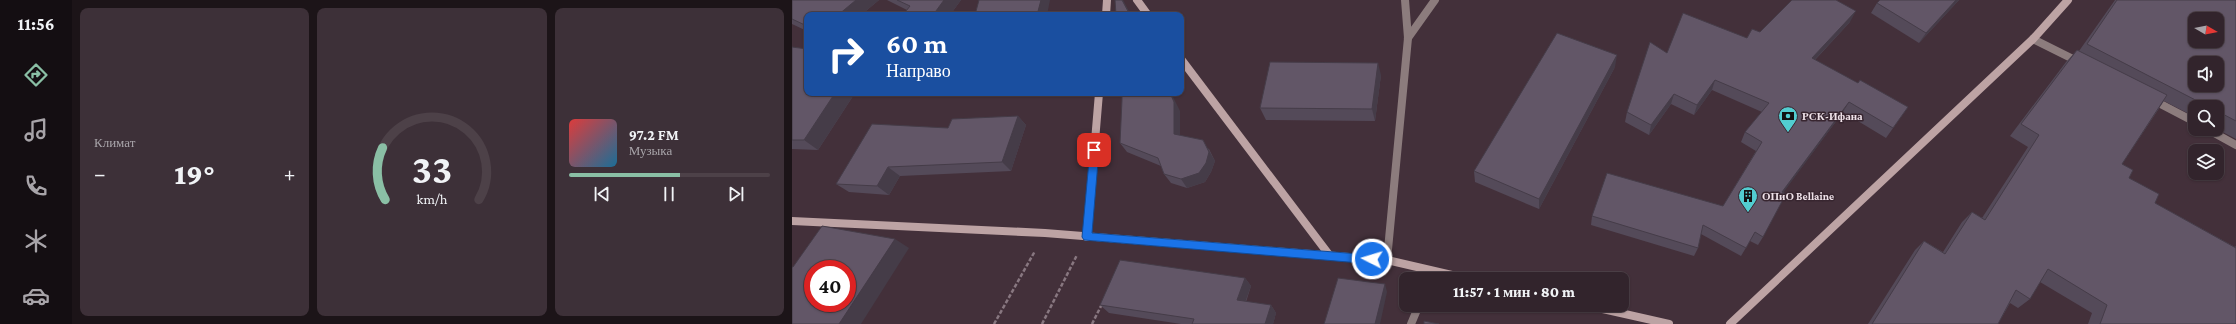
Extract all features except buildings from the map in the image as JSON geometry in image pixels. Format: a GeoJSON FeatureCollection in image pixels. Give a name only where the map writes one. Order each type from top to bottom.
{"type":"FeatureCollection","features":[{"type":"Feature","properties":{"kind":"street"},"geometry":{"type":"LineString","coordinates":[[1106,12],[1107,0]]}},
{"type":"Feature","properties":{"kind":"street"},"geometry":{"type":"LineString","coordinates":[[1137,0],[1146,12]]}},
{"type":"Feature","properties":{"kind":"street"},"geometry":{"type":"LineString","coordinates":[[1387,260],[1408,38],[1405,0]]}},
{"type":"Feature","properties":{"kind":"street"},"geometry":{"type":"LineString","coordinates":[[1408,38],[1435,0]]}},
{"type":"Feature","properties":{"kind":"street"},"geometry":{"type":"LineString","coordinates":[[1730,324],[2033,39],[2068,0]]}},
{"type":"Feature","properties":{"kind":"street"},"geometry":{"type":"LineString","coordinates":[[2033,39],[2090,68]]}},
{"type":"Feature","properties":{"kind":"street"},"geometry":{"type":"LineString","coordinates":[[1184,63],[1330,256]]}},
{"type":"Feature","properties":{"kind":"street"},"geometry":{"type":"LineString","coordinates":[[1087,237],[1099,96]]}},
{"type":"Feature","properties":{"kind":"street"},"geometry":{"type":"LineString","coordinates":[[2146,97],[2188,118]]}},
{"type":"Feature","properties":{"kind":"street"},"geometry":{"type":"LineString","coordinates":[[2219,136],[2236,146]]}},
{"type":"Feature","properties":{"kind":"street"},"geometry":{"type":"LineString","coordinates":[[792,221],[1045,233],[1387,260],[1421,272]]}},
{"type":"Feature","properties":{"kind":"street"},"geometry":{"type":"LineString","coordinates":[[1411,324],[1416,312]]}},
{"type":"Feature","properties":{"kind":"street"},"geometry":{"type":"LineString","coordinates":[[1616,312],[1669,324]]}},
{"type":"Feature","properties":{"kind":"path"},"geometry":{"type":"LineString","coordinates":[[994,324],[1045,233]]}},
{"type":"Feature","properties":{"kind":"path"},"geometry":{"type":"LineString","coordinates":[[1042,324],[1087,237]]}},
{"type":"Feature","properties":{"kind":"path"},"geometry":{"type":"LineString","coordinates":[[1092,324],[1105,296]]}},
{"type":"Feature","properties":{"kind":"place","name":"РСК-Ифана"},"geometry":{"type":"Point","coordinates":[1788,133]}},
{"type":"Feature","properties":{"kind":"place","name":"ОПиО Bellaine"},"geometry":{"type":"Point","coordinates":[1748,213]}},
{"type":"Feature","properties":{"kind":"route"},"geometry":{"type":"LineString","coordinates":[[1094,150],[1087,237],[1372,259]]}}]}
